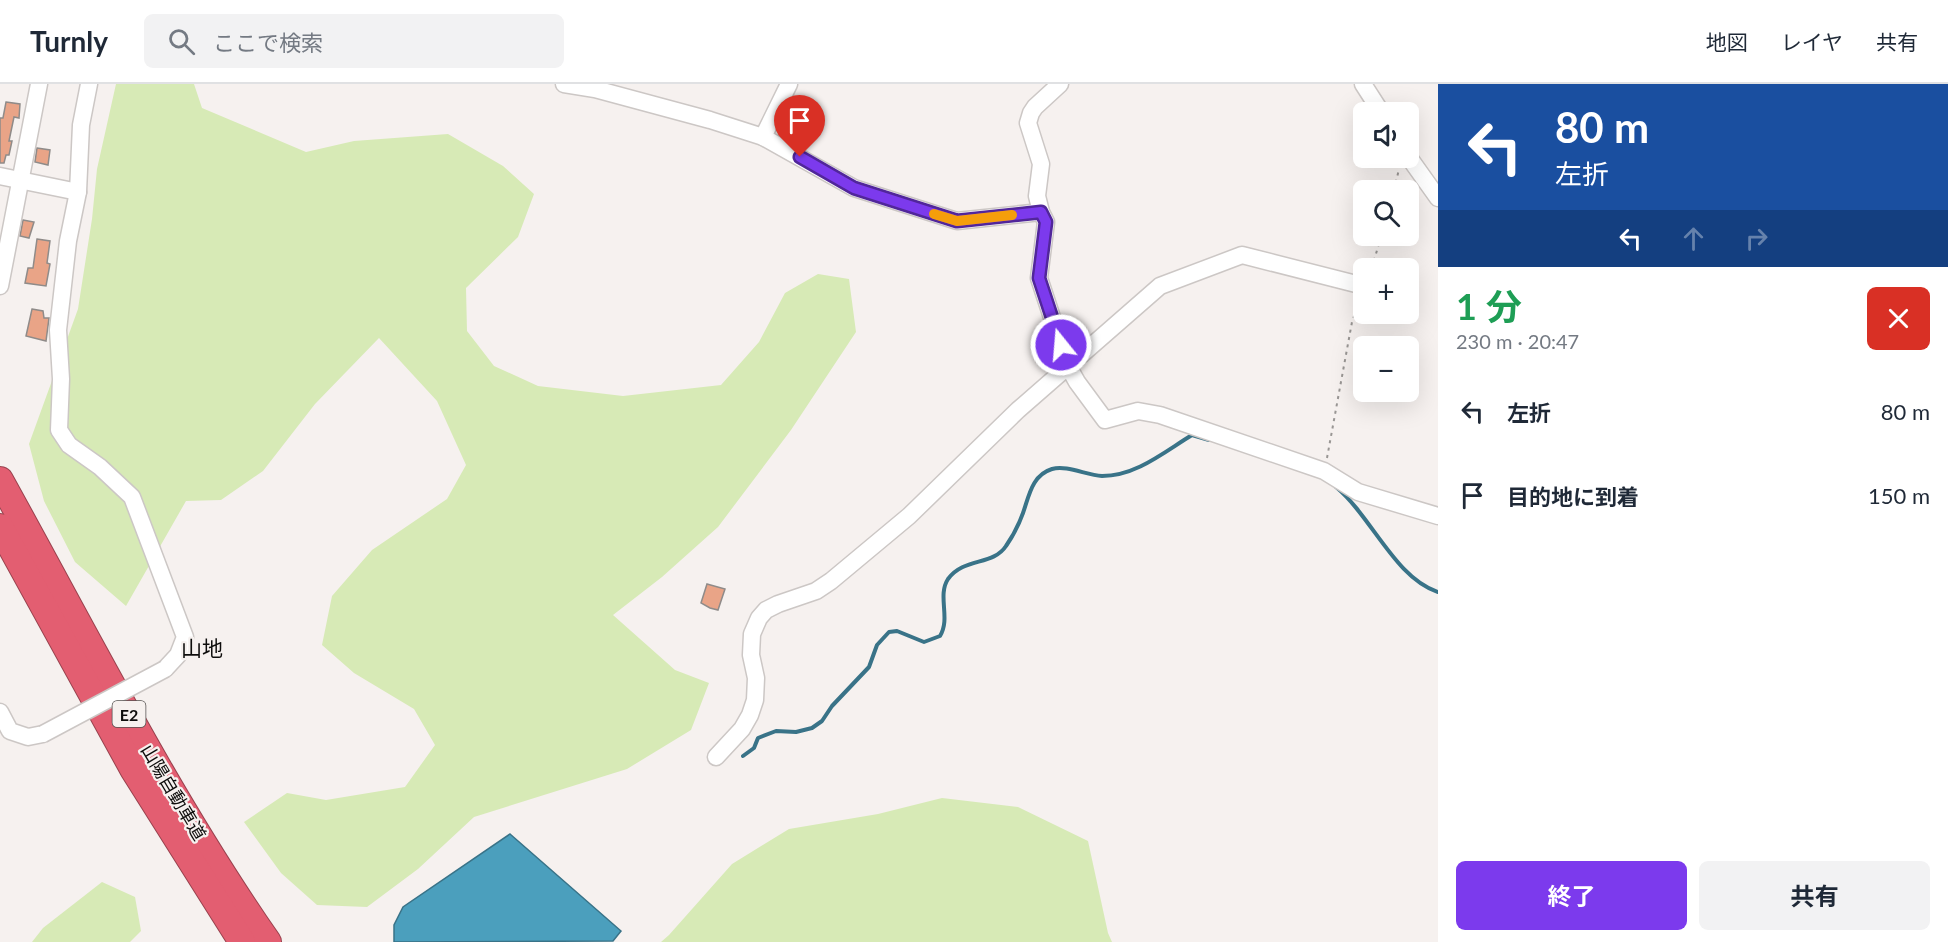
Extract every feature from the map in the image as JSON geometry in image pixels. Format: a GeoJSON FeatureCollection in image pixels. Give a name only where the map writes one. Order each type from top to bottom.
{"type":"FeatureCollection","features":[{"type":"Feature","properties":{"kind":"highway","name":"山陽自動車道"},"geometry":{"type":"LineString","coordinates":[[0,480],[154,758],[268,942]]}},
{"type":"Feature","properties":{"kind":"highway","name":"山陽自動車道"},"geometry":{"type":"LineString","coordinates":[[0,527],[133,769],[242,942]]}},
{"type":"Feature","properties":{"kind":"street"},"geometry":{"type":"LineString","coordinates":[[0,286],[39,84]]}},
{"type":"Feature","properties":{"kind":"street"},"geometry":{"type":"LineString","coordinates":[[0,712],[10,731],[28,737],[43,734],[165,669],[178,655],[185,637],[132,497],[100,467],[69,445],[59,430],[61,379],[58,330],[68,241],[78,192],[81,125],[89,84]]}},
{"type":"Feature","properties":{"kind":"street"},"geometry":{"type":"LineString","coordinates":[[564,84],[596,87],[764,137],[854,188],[957,221],[1041,212]]}},
{"type":"Feature","properties":{"kind":"street"},"geometry":{"type":"LineString","coordinates":[[764,137],[789,84]]}},
{"type":"Feature","properties":{"kind":"street"},"geometry":{"type":"LineString","coordinates":[[1060,84],[1035,107],[1029,123],[1041,164],[1037,196],[1046,222],[1039,278],[1068,366],[1077,382],[1106,420],[1138,411],[1160,415],[1324,471],[1358,492],[1438,516]]}},
{"type":"Feature","properties":{"kind":"street"},"geometry":{"type":"LineString","coordinates":[[1363,84],[1375,102]]}},
{"type":"Feature","properties":{"kind":"street"},"geometry":{"type":"LineString","coordinates":[[1410,168],[1438,198]]}},
{"type":"Feature","properties":{"kind":"street"},"geometry":{"type":"LineString","coordinates":[[0,176],[78,192]]}},
{"type":"Feature","properties":{"kind":"street"},"geometry":{"type":"LineString","coordinates":[[716,757],[742,729],[750,715],[755,700],[756,678],[751,655],[752,634],[759,618],[766,610],[816,591],[831,582],[909,516],[1018,410],[1160,286],[1242,255],[1353,283]]}},
{"type":"Feature","properties":{"kind":"path"},"geometry":{"type":"LineString","coordinates":[[1324,471],[1353,319]]}},
{"type":"Feature","properties":{"kind":"green space"},"geometry":{"type":"Polygon","coordinates":[[[116,84],[194,84],[202,108],[306,152],[354,141],[448,134],[503,166],[534,194],[518,237],[466,288],[467,331],[494,366],[538,386],[623,396],[721,385],[759,342],[785,293],[818,274],[849,279],[856,332],[791,430],[718,527],[662,577],[613,615],[675,670],[709,683],[691,730],[627,769],[474,817],[418,869],[367,907],[317,905],[281,873],[244,822],[287,793],[326,800],[405,787],[435,745],[414,709],[354,673],[322,645],[332,596],[372,550],[447,499],[466,465],[437,401],[379,338],[315,404],[263,471],[221,500],[186,501],[126,606],[75,562],[44,501],[29,444],[78,309],[97,169],[116,84]]]}},
{"type":"Feature","properties":{"kind":"green space"},"geometry":{"type":"Polygon","coordinates":[[[942,798],[1018,807],[1088,841],[1108,933],[1112,942],[661,942],[732,864],[789,829],[878,814],[942,798]]]}},
{"type":"Feature","properties":{"kind":"green space"},"geometry":{"type":"Polygon","coordinates":[[[102,882],[135,897],[141,931],[130,942],[32,942],[43,928],[102,882]]]}},
{"type":"Feature","properties":{"kind":"water"},"geometry":{"type":"Polygon","coordinates":[[[510,834],[621,931],[613,941],[394,942],[394,925],[403,907],[510,834]]]}},
{"type":"Feature","properties":{"kind":"building"},"geometry":{"type":"Polygon","coordinates":[[[6,102],[20,104],[19,118],[14,117],[9,141],[12,141],[9,155],[6,155],[4,163],[0,163],[0,118],[3,118],[6,102]]]}},
{"type":"Feature","properties":{"kind":"building"},"geometry":{"type":"Polygon","coordinates":[[[37,148],[50,150],[48,165],[35,162],[37,148]]]}},
{"type":"Feature","properties":{"kind":"building"},"geometry":{"type":"Polygon","coordinates":[[[23,220],[34,222],[29,238],[20,236],[23,220]]]}},
{"type":"Feature","properties":{"kind":"building"},"geometry":{"type":"Polygon","coordinates":[[[37,239],[50,241],[47,263],[50,264],[46,286],[25,283],[28,268],[33,268],[37,239]]]}},
{"type":"Feature","properties":{"kind":"building"},"geometry":{"type":"Polygon","coordinates":[[[32,309],[43,311],[44,318],[49,318],[46,341],[26,336],[32,309]]]}},
{"type":"Feature","properties":{"kind":"building"},"geometry":{"type":"Polygon","coordinates":[[[707,584],[725,589],[718,610],[701,603],[707,584]]]}},
{"type":"Feature","properties":{"kind":"waterway"},"geometry":{"type":"LineString","coordinates":[[743,756],[754,748],[758,738],[776,731],[796,732],[812,728],[822,721],[832,706],[869,667],[877,645],[889,632],[897,631],[924,642],[940,636],[944,622],[944,593],[948,579],[962,567],[1000,552],[1018,526],[1032,487],[1045,472],[1064,468],[1102,476],[1114,475],[1138,468],[1192,435],[1209,440]]}},
{"type":"Feature","properties":{"kind":"waterway"},"geometry":{"type":"LineString","coordinates":[[1336,487],[1361,514],[1396,561],[1423,585],[1438,592]]}},
{"type":"Feature","properties":{"kind":"slow traffic"},"geometry":{"type":"LineString","coordinates":[[934,214],[957,221],[1012,215]]}},
{"type":"Feature","properties":{"kind":"district","name":"山地"},"geometry":{"type":"Point","coordinates":[202,647]}},
{"type":"Feature","properties":{"kind":"route"},"geometry":{"type":"LineString","coordinates":[[800,157],[854,188],[957,221],[1041,212],[1046,222],[1039,278],[1061,345]]}}]}
